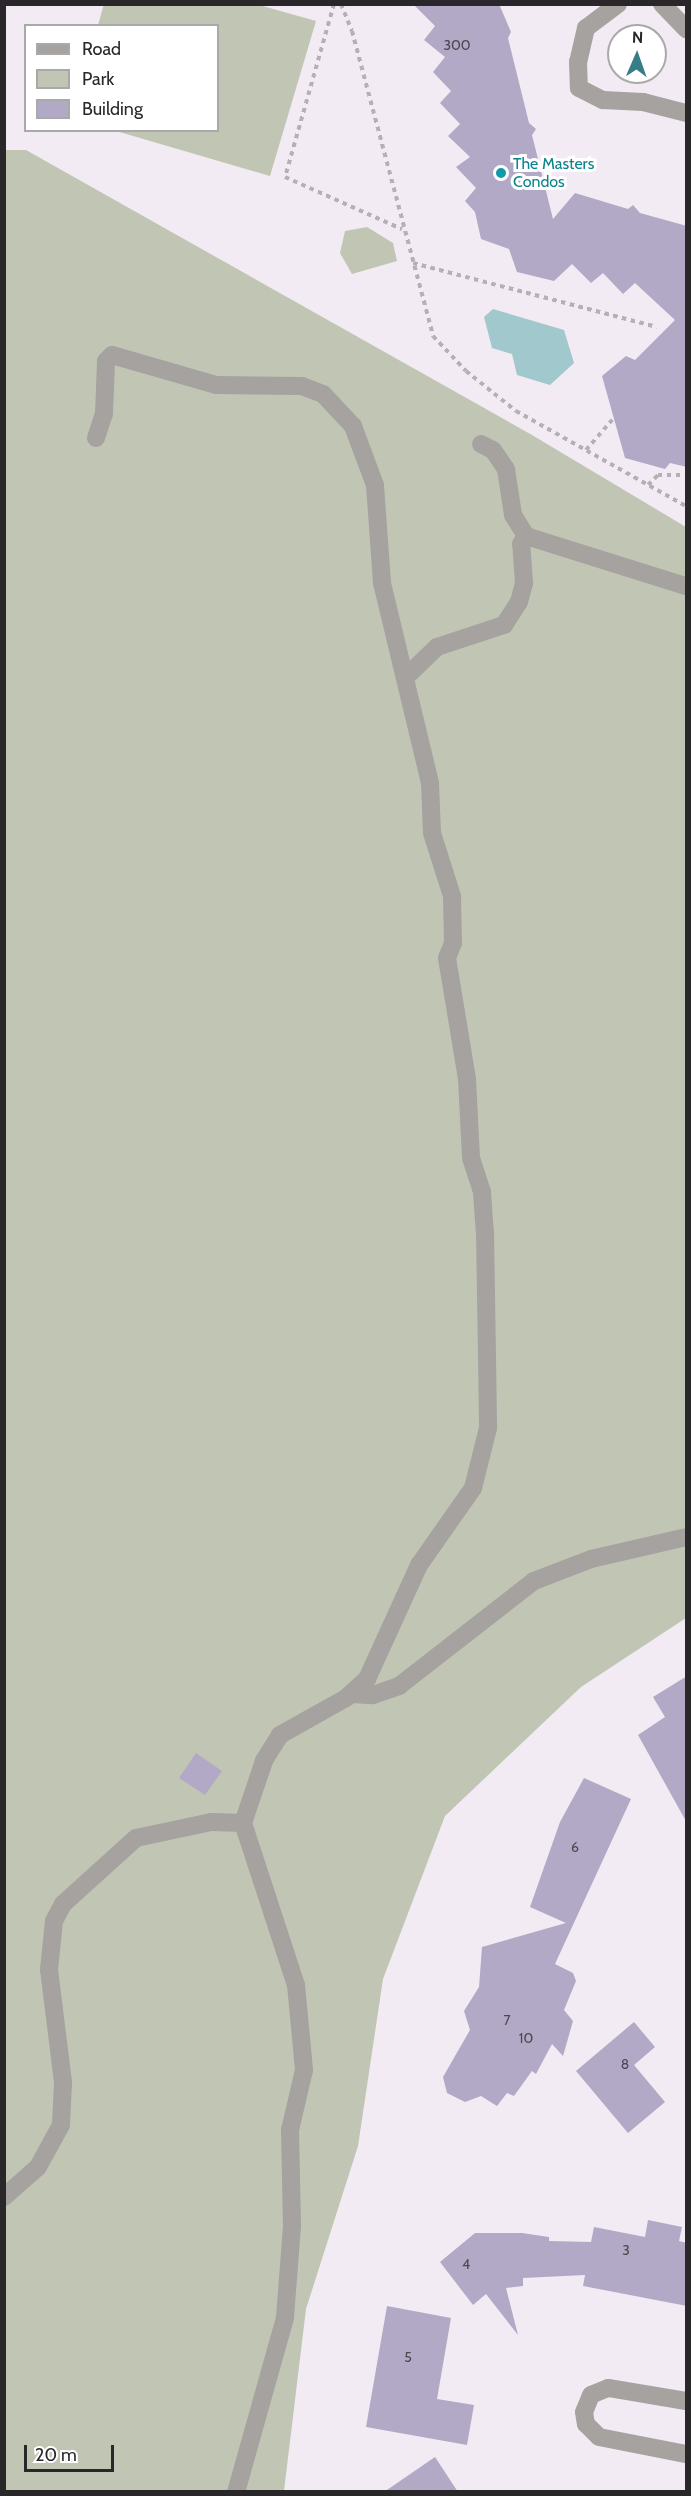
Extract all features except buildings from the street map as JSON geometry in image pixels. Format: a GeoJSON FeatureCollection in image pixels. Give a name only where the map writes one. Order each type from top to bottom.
{"type":"FeatureCollection","features":[{"type":"Feature","properties":{"kind":"street"},"geometry":{"type":"LineString","coordinates":[[618,4],[585,28],[578,62],[579,88],[603,100],[643,102],[687,113]]}},
{"type":"Feature","properties":{"kind":"street"},"geometry":{"type":"LineString","coordinates":[[662,4],[687,29]]}},
{"type":"Feature","properties":{"kind":"street"},"geometry":{"type":"LineString","coordinates":[[96,438],[104,414],[106,361],[112,354],[216,385],[284,384],[323,394],[353,426],[375,485],[382,583],[407,676],[430,783],[432,833],[454,920],[447,958],[467,1079],[471,1158],[482,1192],[485,1231],[488,1428],[473,1488],[420,1565],[367,1679],[351,1694],[280,1735],[264,1761],[243,1823],[296,1985],[304,2070],[290,2130],[292,2226],[285,2318],[236,2492]]}},
{"type":"Feature","properties":{"kind":"street"},"geometry":{"type":"LineString","coordinates":[[481,444],[493,450],[507,469],[513,515],[526,536],[687,586]]}},
{"type":"Feature","properties":{"kind":"street"},"geometry":{"type":"LineString","coordinates":[[407,676],[437,647],[504,625],[519,602],[524,583],[521,544],[526,536]]}},
{"type":"Feature","properties":{"kind":"street"},"geometry":{"type":"LineString","coordinates":[[351,1694],[374,1695],[399,1686],[534,1581],[601,1556],[687,1537]]}},
{"type":"Feature","properties":{"kind":"street"},"geometry":{"type":"LineString","coordinates":[[4,2197],[38,2167],[61,2125],[63,2082],[49,1970],[54,1921],[63,1904],[136,1838],[211,1822],[243,1823]]}},
{"type":"Feature","properties":{"kind":"street"},"geometry":{"type":"LineString","coordinates":[[687,2401],[608,2388],[591,2395],[584,2412],[586,2424],[599,2437],[687,2454]]}},
{"type":"Feature","properties":{"kind":"path"},"geometry":{"type":"LineString","coordinates":[[334,4],[285,177],[402,229]]}},
{"type":"Feature","properties":{"kind":"path"},"geometry":{"type":"LineString","coordinates":[[341,4],[352,31],[402,229],[433,336],[453,357],[516,411],[687,506]]}},
{"type":"Feature","properties":{"kind":"path"},"geometry":{"type":"LineString","coordinates":[[412,263],[657,327]]}},
{"type":"Feature","properties":{"kind":"path"},"geometry":{"type":"LineString","coordinates":[[586,450],[612,420]]}},
{"type":"Feature","properties":{"kind":"path"},"geometry":{"type":"LineString","coordinates":[[648,485],[658,475],[687,475]]}},
{"type":"Feature","properties":{"kind":"green space"},"geometry":{"type":"Polygon","coordinates":[[[104,4],[259,5],[316,21],[270,176],[119,132],[219,132],[219,24],[98,24],[104,4]]]}},
{"type":"Feature","properties":{"kind":"green space"},"geometry":{"type":"Polygon","coordinates":[[[5,150],[26,150],[532,435],[686,527],[686,1618],[581,1687],[445,1816],[383,1979],[358,2146],[306,2309],[284,2491],[5,2491],[5,150]]]}},
{"type":"Feature","properties":{"kind":"green space"},"geometry":{"type":"Polygon","coordinates":[[[367,227],[393,243],[397,261],[352,274],[340,253],[345,231],[367,227]]]}},
{"type":"Feature","properties":{"kind":"water"},"geometry":{"type":"Polygon","coordinates":[[[493,309],[564,330],[574,363],[550,385],[517,375],[512,354],[492,348],[484,317],[493,309]]]}},
{"type":"Feature","properties":{"kind":"place","name":"The Masters Condos"},"geometry":{"type":"Point","coordinates":[501,173]}}]}
